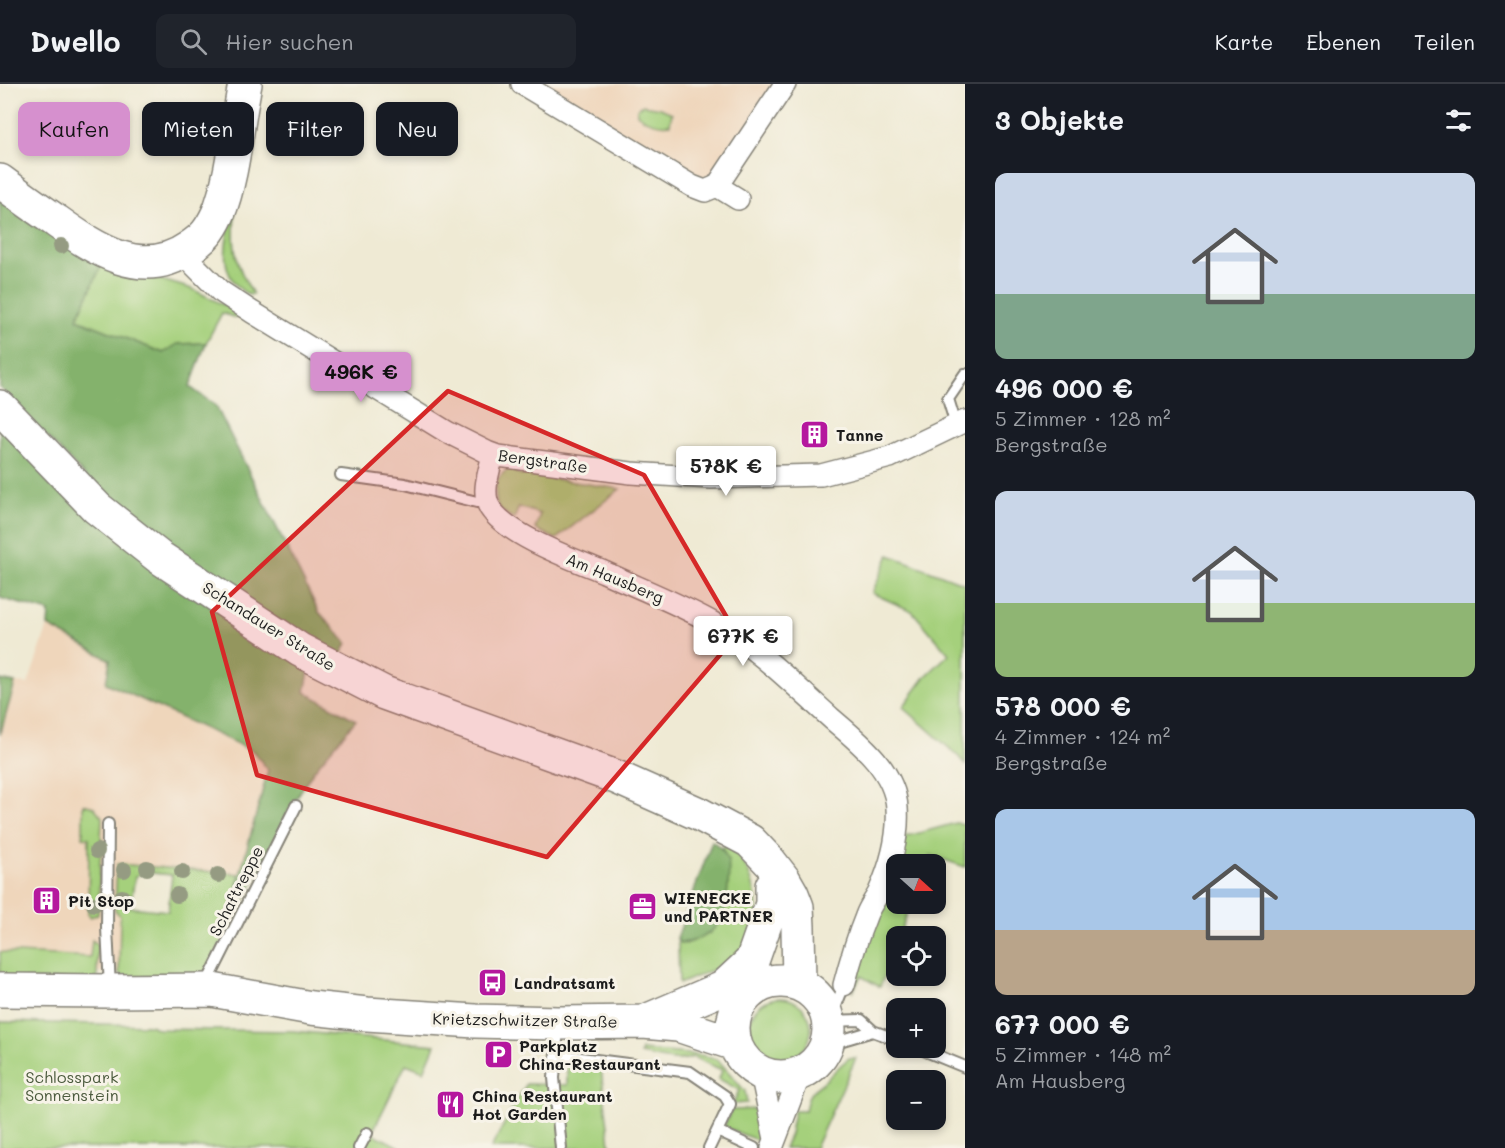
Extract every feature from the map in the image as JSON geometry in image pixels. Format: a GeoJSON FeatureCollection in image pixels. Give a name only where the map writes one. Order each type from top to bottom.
{"type":"FeatureCollection","features":[{"type":"Feature","properties":{"kind":"main road"},"geometry":{"type":"LineString","coordinates":[[0,181],[92,247],[120,258],[146,262],[165,260],[182,253],[207,235],[218,213],[225,191],[245,84]]}},
{"type":"Feature","properties":{"kind":"main road","name":"Schandauer Straße"},"geometry":{"type":"LineString","coordinates":[[0,407],[97,508],[159,557],[300,650],[384,693],[616,777],[699,814],[750,841],[784,879],[797,907],[798,927],[785,983]]}},
{"type":"Feature","properties":{"kind":"main road"},"geometry":{"type":"LineString","coordinates":[[750,841],[772,886],[777,905],[779,934],[777,957],[785,983]]}},
{"type":"Feature","properties":{"kind":"main road"},"geometry":{"type":"LineString","coordinates":[[643,1022],[723,988],[752,961],[772,904],[772,886]]}},
{"type":"Feature","properties":{"kind":"main road"},"geometry":{"type":"LineString","coordinates":[[785,983],[816,996],[827,1026],[816,1061],[801,1072],[781,1077],[761,1073],[746,1061],[735,1029],[744,997],[760,985],[785,983]]}},
{"type":"Feature","properties":{"kind":"main road","name":"Krietzschwitzer Straße"},"geometry":{"type":"LineString","coordinates":[[0,990],[212,990],[311,1008],[410,1017],[557,1039],[643,1022],[735,1029]]}},
{"type":"Feature","properties":{"kind":"main road","name":"Krietzschwitzer Straße"},"geometry":{"type":"LineString","coordinates":[[0,1008],[302,1012],[311,1008]]}},
{"type":"Feature","properties":{"kind":"street"},"geometry":{"type":"LineString","coordinates":[[522,84],[692,186],[705,191],[717,186],[785,84]]}},
{"type":"Feature","properties":{"kind":"street"},"geometry":{"type":"LineString","coordinates":[[717,186],[738,199]]}},
{"type":"Feature","properties":{"kind":"street","name":"Bergstraße"},"geometry":{"type":"LineString","coordinates":[[182,253],[220,291],[261,318],[447,432],[493,455],[631,473],[711,478],[821,475],[890,458],[961,423]]}},
{"type":"Feature","properties":{"kind":"street"},"geometry":{"type":"LineString","coordinates":[[487,501],[485,495],[493,455]]}},
{"type":"Feature","properties":{"kind":"street","name":"Am Hausberg"},"geometry":{"type":"LineString","coordinates":[[487,501],[489,507],[499,518],[543,546],[665,599],[741,640],[845,730],[878,762],[892,786],[897,806],[897,834],[888,867],[857,937],[843,985]]}},
{"type":"Feature","properties":{"kind":"street"},"geometry":{"type":"LineString","coordinates":[[773,1144],[801,1072]]}},
{"type":"Feature","properties":{"kind":"street"},"geometry":{"type":"LineString","coordinates":[[761,1073],[773,1144]]}},
{"type":"Feature","properties":{"kind":"lane"},"geometry":{"type":"LineString","coordinates":[[961,423],[948,399],[965,374]]}},
{"type":"Feature","properties":{"kind":"lane"},"geometry":{"type":"LineString","coordinates":[[341,475],[405,484],[477,502],[487,501]]}},
{"type":"Feature","properties":{"kind":"lane","name":"Schaftreppe"},"geometry":{"type":"LineString","coordinates":[[212,990],[209,979],[296,806]]}},
{"type":"Feature","properties":{"kind":"lane"},"geometry":{"type":"LineString","coordinates":[[108,824],[106,928],[110,991]]}},
{"type":"Feature","properties":{"kind":"lane","name":"Am Hausberg"},"geometry":{"type":"LineString","coordinates":[[827,1026],[843,985]]}},
{"type":"Feature","properties":{"kind":"lane"},"geometry":{"type":"LineString","coordinates":[[827,1026],[861,1020],[873,1030],[886,1035]]}},
{"type":"Feature","properties":{"kind":"lane"},"geometry":{"type":"LineString","coordinates":[[827,1026],[873,1030]]}},
{"type":"Feature","properties":{"kind":"lane"},"geometry":{"type":"LineString","coordinates":[[561,1148],[554,1078],[557,1039],[596,1059],[690,1072],[725,1096],[730,1104],[709,1148]]}},
{"type":"Feature","properties":{"kind":"lane"},"geometry":{"type":"LineString","coordinates":[[943,1058],[965,1067]]}},
{"type":"Feature","properties":{"kind":"lane"},"geometry":{"type":"LineString","coordinates":[[717,1131],[754,1148]]}},
{"type":"Feature","properties":{"kind":"lane"},"geometry":{"type":"LineString","coordinates":[[359,1148],[367,1133]]}},
{"type":"Feature","properties":{"kind":"highlighted area"},"geometry":{"type":"Polygon","coordinates":[[[448,391],[644,475],[737,635],[547,857],[257,775],[212,612],[448,391]]]}},
{"type":"Feature","properties":{"kind":"shaded area"},"geometry":{"type":"Polygon","coordinates":[[[541,84],[778,84],[714,176],[706,180],[699,179],[541,84]]]}},
{"type":"Feature","properties":{"kind":"shaded area"},"geometry":{"type":"Polygon","coordinates":[[[48,626],[110,660],[107,684],[253,751],[268,770],[240,874],[117,864],[120,916],[119,973],[97,972],[97,944],[92,941],[90,957],[0,952],[0,735],[15,683],[28,684],[48,626]]]}},
{"type":"Feature","properties":{"kind":"green space"},"geometry":{"type":"Polygon","coordinates":[[[643,105],[672,113],[670,124],[657,124],[640,117],[637,109],[643,105]]]}},
{"type":"Feature","properties":{"kind":"green space"},"geometry":{"type":"Polygon","coordinates":[[[0,196],[102,264],[77,319],[163,353],[177,344],[206,343],[190,387],[216,406],[319,612],[347,643],[341,656],[241,600],[107,499],[0,388],[0,196]]]}},
{"type":"Feature","properties":{"kind":"green space"},"geometry":{"type":"Polygon","coordinates":[[[233,213],[235,213],[236,255],[242,274],[253,294],[249,295],[239,288],[228,269],[226,247],[233,213]]]}},
{"type":"Feature","properties":{"kind":"green space"},"geometry":{"type":"Polygon","coordinates":[[[102,264],[129,274],[162,280],[192,289],[240,313],[236,318],[222,313],[206,343],[177,344],[163,353],[77,319],[102,264]]]}},
{"type":"Feature","properties":{"kind":"green space"},"geometry":{"type":"Polygon","coordinates":[[[0,427],[310,667],[305,692],[356,720],[314,770],[292,805],[239,911],[232,904],[268,770],[253,751],[106,683],[110,660],[48,626],[49,612],[0,598],[0,427]]]}},
{"type":"Feature","properties":{"kind":"green space"},"geometry":{"type":"Polygon","coordinates":[[[516,466],[516,473],[620,489],[556,539],[535,529],[540,514],[519,507],[514,519],[498,509],[495,495],[496,483],[503,473],[516,466]]]}},
{"type":"Feature","properties":{"kind":"green space"},"geometry":{"type":"Polygon","coordinates":[[[889,555],[965,584],[965,765],[903,707],[926,676],[949,654],[912,611],[872,593],[889,555]]]}},
{"type":"Feature","properties":{"kind":"green space"},"geometry":{"type":"Polygon","coordinates":[[[0,680],[15,683],[0,735],[0,680]]]}},
{"type":"Feature","properties":{"kind":"green space"},"geometry":{"type":"Polygon","coordinates":[[[83,804],[94,807],[102,817],[98,914],[90,917],[88,913],[89,838],[83,837],[83,804]]]}},
{"type":"Feature","properties":{"kind":"green space"},"geometry":{"type":"Polygon","coordinates":[[[956,823],[965,824],[965,867],[946,860],[946,854],[901,854],[904,837],[956,823]]]}},
{"type":"Feature","properties":{"kind":"green space"},"geometry":{"type":"Polygon","coordinates":[[[712,841],[723,850],[728,863],[728,889],[723,914],[718,924],[702,937],[690,942],[678,942],[677,938],[712,841]]]}},
{"type":"Feature","properties":{"kind":"green space"},"geometry":{"type":"Polygon","coordinates":[[[727,843],[744,863],[754,888],[756,915],[750,940],[719,980],[712,970],[679,984],[678,942],[686,944],[710,933],[722,919],[728,861],[722,848],[727,843]]]}},
{"type":"Feature","properties":{"kind":"green space"},"geometry":{"type":"Polygon","coordinates":[[[117,864],[240,874],[232,904],[239,911],[203,977],[123,977],[119,973],[120,916],[115,910],[117,864]],[[142,872],[135,877],[130,907],[168,911],[172,875],[142,872]]]}},
{"type":"Feature","properties":{"kind":"green space"},"geometry":{"type":"Polygon","coordinates":[[[886,893],[886,914],[907,914],[903,926],[886,926],[886,971],[880,987],[861,976],[853,992],[863,944],[886,893]]]}},
{"type":"Feature","properties":{"kind":"green space"},"geometry":{"type":"Polygon","coordinates":[[[92,940],[97,944],[97,981],[0,979],[0,952],[90,957],[92,940]]]}},
{"type":"Feature","properties":{"kind":"green space"},"geometry":{"type":"Polygon","coordinates":[[[780,998],[792,1000],[802,1007],[809,1017],[811,1029],[809,1041],[802,1051],[792,1058],[780,1060],[768,1058],[758,1051],[751,1041],[749,1029],[751,1017],[758,1007],[768,1000],[780,998]]]}},
{"type":"Feature","properties":{"kind":"green space","name":"Schlosspark Sonnenstein"},"geometry":{"type":"Polygon","coordinates":[[[0,1022],[151,1025],[158,1029],[293,1031],[435,1045],[424,1071],[406,1064],[372,1133],[401,1148],[0,1148],[0,1022]]]}},
{"type":"Feature","properties":{"kind":"green space"},"geometry":{"type":"Polygon","coordinates":[[[641,1050],[701,1055],[718,1060],[745,1091],[747,1103],[733,1104],[739,1090],[719,1079],[722,1070],[693,1057],[681,1060],[667,1059],[640,1054],[641,1050]]]}},
{"type":"Feature","properties":{"kind":"green space"},"geometry":{"type":"Polygon","coordinates":[[[849,1058],[856,1058],[815,1148],[784,1148],[790,1134],[794,1111],[805,1111],[812,1092],[849,1058]]]}},
{"type":"Feature","properties":{"kind":"green space"},"geometry":{"type":"Polygon","coordinates":[[[567,1064],[601,1068],[610,1144],[613,1148],[491,1148],[526,1084],[567,1085],[567,1064]]]}},
{"type":"Feature","properties":{"kind":"green space"},"geometry":{"type":"Polygon","coordinates":[[[762,1109],[759,1141],[724,1127],[731,1110],[762,1109]]]}},
{"type":"Feature","properties":{"kind":"place","name":"Tanne"},"geometry":{"type":"Point","coordinates":[815,435]}},
{"type":"Feature","properties":{"kind":"place","name":"Pit Stop"},"geometry":{"type":"Point","coordinates":[47,901]}},
{"type":"Feature","properties":{"kind":"place","name":"WIENECKE und PARTNER"},"geometry":{"type":"Point","coordinates":[643,907]}},
{"type":"Feature","properties":{"kind":"place","name":"Landratsamt"},"geometry":{"type":"Point","coordinates":[493,983]}},
{"type":"Feature","properties":{"kind":"place","name":"Parkplatz China-Restaurant"},"geometry":{"type":"Point","coordinates":[498,1055]}},
{"type":"Feature","properties":{"kind":"place","name":"China Restaurant Hot Garden"},"geometry":{"type":"Point","coordinates":[451,1105]}}]}
